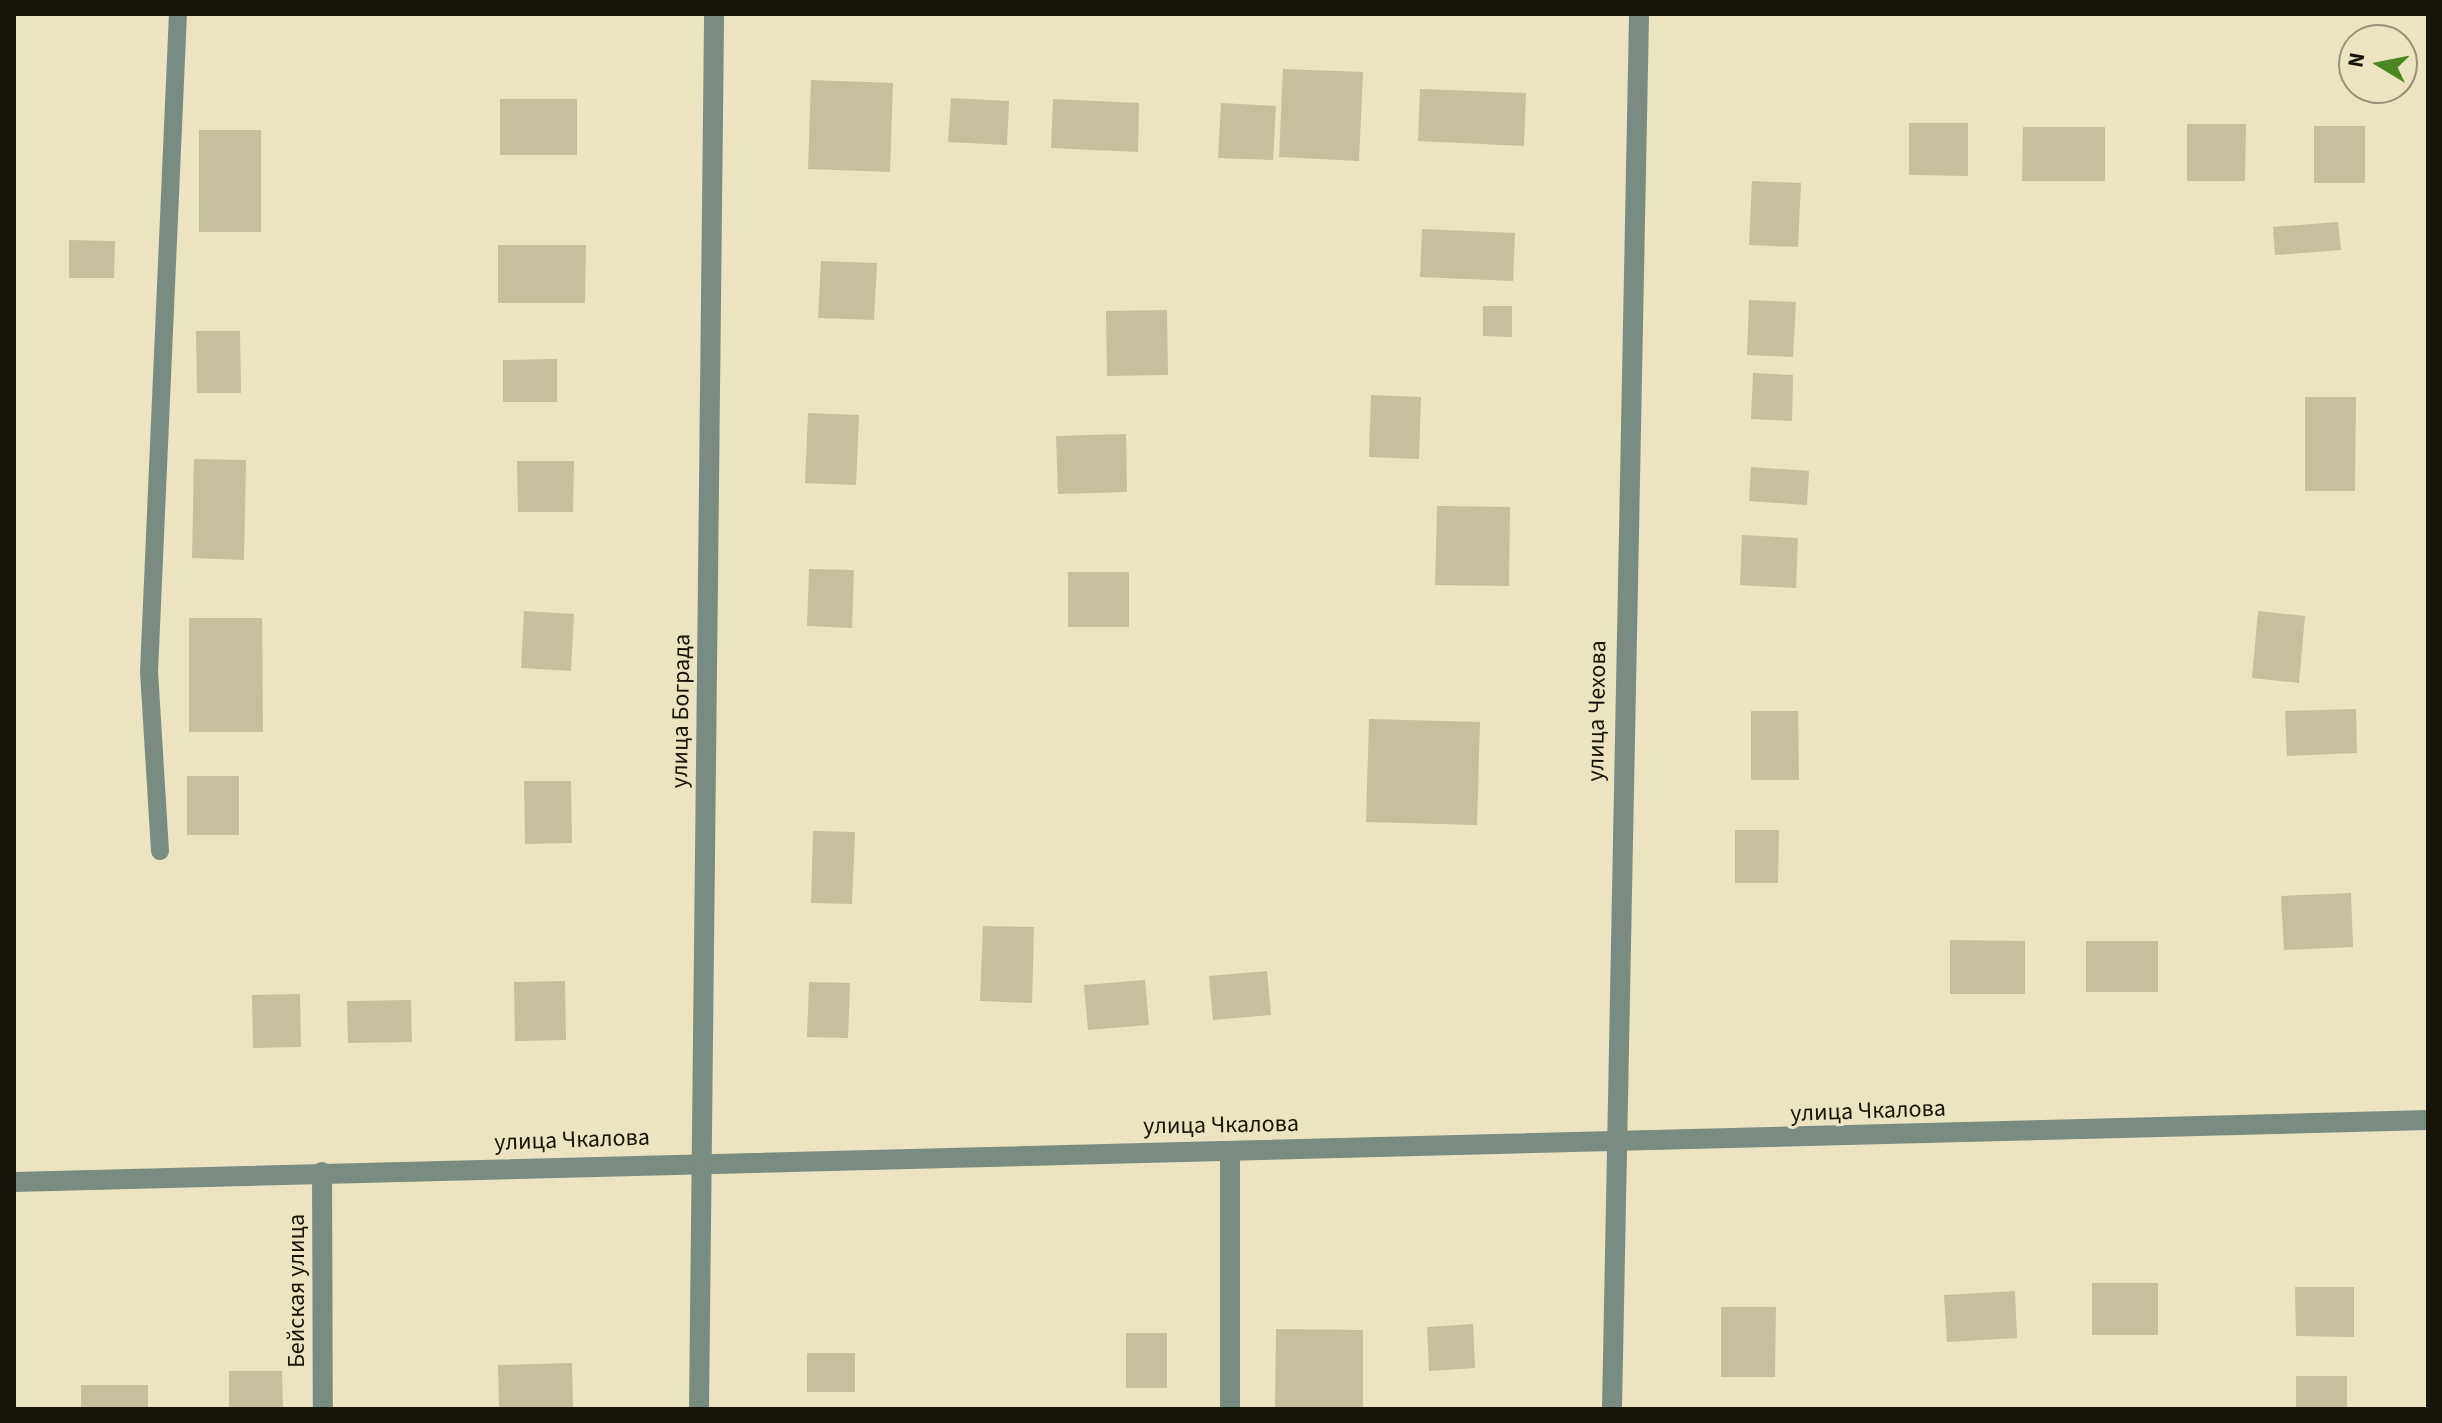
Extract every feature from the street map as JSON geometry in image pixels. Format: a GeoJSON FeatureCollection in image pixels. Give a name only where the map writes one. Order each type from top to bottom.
{"type":"FeatureCollection","features":[{"type":"Feature","properties":{"kind":"street","name":"улица Бограда"},"geometry":{"type":"LineString","coordinates":[[699,1409],[714,14]]}},
{"type":"Feature","properties":{"kind":"street","name":"улица Чехова"},"geometry":{"type":"LineString","coordinates":[[1612,1409],[1614,1145],[1639,14]]}},
{"type":"Feature","properties":{"kind":"street","name":"улица Чкалова"},"geometry":{"type":"LineString","coordinates":[[14,1182],[702,1162],[1614,1145],[2428,1120]]}},
{"type":"Feature","properties":{"kind":"street"},"geometry":{"type":"LineString","coordinates":[[1230,1151],[1230,1409]]}},
{"type":"Feature","properties":{"kind":"street","name":"Бейская улица"},"geometry":{"type":"LineString","coordinates":[[322,1172],[323,1409]]}},
{"type":"Feature","properties":{"kind":"lane"},"geometry":{"type":"LineString","coordinates":[[160,851],[149,672],[178,14]]}},
{"type":"Feature","properties":{"kind":"building"},"geometry":{"type":"Polygon","coordinates":[[[1283,69],[1363,72],[1359,161],[1279,157],[1283,69]]]}},
{"type":"Feature","properties":{"kind":"building"},"geometry":{"type":"Polygon","coordinates":[[[811,80],[893,83],[890,172],[808,169],[811,80]]]}},
{"type":"Feature","properties":{"kind":"building"},"geometry":{"type":"Polygon","coordinates":[[[1420,89],[1526,93],[1524,146],[1418,141],[1420,89]]]}},
{"type":"Feature","properties":{"kind":"building"},"geometry":{"type":"Polygon","coordinates":[[[951,98],[1009,101],[1007,145],[948,142],[951,98]]]}},
{"type":"Feature","properties":{"kind":"building"},"geometry":{"type":"Polygon","coordinates":[[[500,99],[577,99],[577,155],[500,155],[500,99]]]}},
{"type":"Feature","properties":{"kind":"building"},"geometry":{"type":"Polygon","coordinates":[[[1053,99],[1139,103],[1138,152],[1051,148],[1053,99]]]}},
{"type":"Feature","properties":{"kind":"building"},"geometry":{"type":"Polygon","coordinates":[[[1221,103],[1276,106],[1273,160],[1218,158],[1221,103]]]}},
{"type":"Feature","properties":{"kind":"building"},"geometry":{"type":"Polygon","coordinates":[[[1909,123],[1968,123],[1968,176],[1909,175],[1909,123]]]}},
{"type":"Feature","properties":{"kind":"building"},"geometry":{"type":"Polygon","coordinates":[[[2187,124],[2246,124],[2245,181],[2187,181],[2187,124]]]}},
{"type":"Feature","properties":{"kind":"building"},"geometry":{"type":"Polygon","coordinates":[[[2314,126],[2365,126],[2365,183],[2314,183],[2314,126]]]}},
{"type":"Feature","properties":{"kind":"building"},"geometry":{"type":"Polygon","coordinates":[[[2023,127],[2105,127],[2105,181],[2022,181],[2023,127]]]}},
{"type":"Feature","properties":{"kind":"building"},"geometry":{"type":"Polygon","coordinates":[[[199,130],[261,130],[261,232],[199,232],[199,130]]]}},
{"type":"Feature","properties":{"kind":"building"},"geometry":{"type":"Polygon","coordinates":[[[1752,181],[1801,183],[1798,247],[1749,245],[1752,181]]]}},
{"type":"Feature","properties":{"kind":"building"},"geometry":{"type":"Polygon","coordinates":[[[2338,222],[2341,250],[2275,255],[2273,227],[2338,222]]]}},
{"type":"Feature","properties":{"kind":"building"},"geometry":{"type":"Polygon","coordinates":[[[1422,229],[1515,233],[1513,281],[1420,277],[1422,229]]]}},
{"type":"Feature","properties":{"kind":"building"},"geometry":{"type":"Polygon","coordinates":[[[69,240],[115,241],[114,278],[69,278],[69,240]]]}},
{"type":"Feature","properties":{"kind":"building"},"geometry":{"type":"Polygon","coordinates":[[[498,245],[586,245],[585,303],[498,303],[498,245]]]}},
{"type":"Feature","properties":{"kind":"building"},"geometry":{"type":"Polygon","coordinates":[[[821,261],[877,263],[874,320],[818,318],[821,261]]]}},
{"type":"Feature","properties":{"kind":"building"},"geometry":{"type":"Polygon","coordinates":[[[1749,300],[1796,302],[1793,357],[1747,355],[1749,300]]]}},
{"type":"Feature","properties":{"kind":"building"},"geometry":{"type":"Polygon","coordinates":[[[1483,306],[1512,306],[1512,337],[1483,336],[1483,306]]]}},
{"type":"Feature","properties":{"kind":"building"},"geometry":{"type":"Polygon","coordinates":[[[1167,310],[1168,375],[1107,376],[1106,311],[1167,310]]]}},
{"type":"Feature","properties":{"kind":"building"},"geometry":{"type":"Polygon","coordinates":[[[196,331],[240,331],[241,393],[197,393],[196,331]]]}},
{"type":"Feature","properties":{"kind":"building"},"geometry":{"type":"Polygon","coordinates":[[[557,359],[557,402],[503,402],[503,360],[557,359]]]}},
{"type":"Feature","properties":{"kind":"building"},"geometry":{"type":"Polygon","coordinates":[[[1753,373],[1793,375],[1792,421],[1751,419],[1753,373]]]}},
{"type":"Feature","properties":{"kind":"building"},"geometry":{"type":"Polygon","coordinates":[[[1371,395],[1421,397],[1419,459],[1369,457],[1371,395]]]}},
{"type":"Feature","properties":{"kind":"building"},"geometry":{"type":"Polygon","coordinates":[[[2305,397],[2356,397],[2355,491],[2305,491],[2305,397]]]}},
{"type":"Feature","properties":{"kind":"building"},"geometry":{"type":"Polygon","coordinates":[[[808,413],[859,415],[856,485],[805,483],[808,413]]]}},
{"type":"Feature","properties":{"kind":"building"},"geometry":{"type":"Polygon","coordinates":[[[1126,434],[1127,492],[1058,494],[1056,436],[1126,434]]]}},
{"type":"Feature","properties":{"kind":"building"},"geometry":{"type":"Polygon","coordinates":[[[194,459],[246,460],[244,560],[192,558],[194,459]]]}},
{"type":"Feature","properties":{"kind":"building"},"geometry":{"type":"Polygon","coordinates":[[[517,461],[574,461],[573,512],[518,512],[517,461]]]}},
{"type":"Feature","properties":{"kind":"building"},"geometry":{"type":"Polygon","coordinates":[[[1751,467],[1809,471],[1807,505],[1749,501],[1751,467]]]}},
{"type":"Feature","properties":{"kind":"building"},"geometry":{"type":"Polygon","coordinates":[[[1437,506],[1510,507],[1509,586],[1435,585],[1437,506]]]}},
{"type":"Feature","properties":{"kind":"building"},"geometry":{"type":"Polygon","coordinates":[[[1742,535],[1798,538],[1796,588],[1740,585],[1742,535]]]}},
{"type":"Feature","properties":{"kind":"building"},"geometry":{"type":"Polygon","coordinates":[[[809,569],[854,570],[852,628],[807,626],[809,569]]]}},
{"type":"Feature","properties":{"kind":"building"},"geometry":{"type":"Polygon","coordinates":[[[1068,572],[1129,572],[1129,627],[1068,627],[1068,572]]]}},
{"type":"Feature","properties":{"kind":"building"},"geometry":{"type":"Polygon","coordinates":[[[524,611],[574,614],[571,671],[521,668],[524,611]]]}},
{"type":"Feature","properties":{"kind":"building"},"geometry":{"type":"Polygon","coordinates":[[[2258,611],[2305,616],[2299,683],[2252,678],[2258,611]]]}},
{"type":"Feature","properties":{"kind":"building"},"geometry":{"type":"Polygon","coordinates":[[[189,618],[262,618],[263,732],[189,732],[189,618]]]}},
{"type":"Feature","properties":{"kind":"building"},"geometry":{"type":"Polygon","coordinates":[[[2356,709],[2357,753],[2287,756],[2285,711],[2356,709]]]}},
{"type":"Feature","properties":{"kind":"building"},"geometry":{"type":"Polygon","coordinates":[[[1751,711],[1798,711],[1799,780],[1751,780],[1751,711]]]}},
{"type":"Feature","properties":{"kind":"building"},"geometry":{"type":"Polygon","coordinates":[[[1369,719],[1480,722],[1477,825],[1366,822],[1369,719]]]}},
{"type":"Feature","properties":{"kind":"building"},"geometry":{"type":"Polygon","coordinates":[[[187,776],[239,776],[239,835],[187,835],[187,776]]]}},
{"type":"Feature","properties":{"kind":"building"},"geometry":{"type":"Polygon","coordinates":[[[524,781],[571,781],[572,843],[525,844],[524,781]]]}},
{"type":"Feature","properties":{"kind":"building"},"geometry":{"type":"Polygon","coordinates":[[[1735,830],[1779,830],[1778,883],[1735,883],[1735,830]]]}},
{"type":"Feature","properties":{"kind":"building"},"geometry":{"type":"Polygon","coordinates":[[[813,831],[855,832],[852,904],[811,903],[813,831]]]}},
{"type":"Feature","properties":{"kind":"building"},"geometry":{"type":"Polygon","coordinates":[[[2351,893],[2353,947],[2284,950],[2281,896],[2351,893]]]}},
{"type":"Feature","properties":{"kind":"building"},"geometry":{"type":"Polygon","coordinates":[[[983,926],[1034,927],[1032,1003],[980,1001],[983,926]]]}},
{"type":"Feature","properties":{"kind":"building"},"geometry":{"type":"Polygon","coordinates":[[[1950,940],[2025,941],[2025,994],[1950,994],[1950,940]]]}},
{"type":"Feature","properties":{"kind":"building"},"geometry":{"type":"Polygon","coordinates":[[[2086,941],[2158,941],[2158,992],[2086,992],[2086,941]]]}},
{"type":"Feature","properties":{"kind":"building"},"geometry":{"type":"Polygon","coordinates":[[[1267,971],[1271,1015],[1213,1020],[1209,976],[1267,971]]]}},
{"type":"Feature","properties":{"kind":"building"},"geometry":{"type":"Polygon","coordinates":[[[1145,980],[1149,1025],[1088,1030],[1084,985],[1145,980]]]}},
{"type":"Feature","properties":{"kind":"building"},"geometry":{"type":"Polygon","coordinates":[[[565,981],[566,1040],[515,1041],[514,982],[565,981]]]}},
{"type":"Feature","properties":{"kind":"building"},"geometry":{"type":"Polygon","coordinates":[[[809,982],[850,983],[848,1038],[807,1037],[809,982]]]}},
{"type":"Feature","properties":{"kind":"building"},"geometry":{"type":"Polygon","coordinates":[[[300,994],[301,1047],[253,1048],[252,995],[300,994]]]}},
{"type":"Feature","properties":{"kind":"building"},"geometry":{"type":"Polygon","coordinates":[[[411,1000],[412,1042],[348,1043],[347,1001],[411,1000]]]}},
{"type":"Feature","properties":{"kind":"building"},"geometry":{"type":"Polygon","coordinates":[[[2092,1283],[2158,1283],[2158,1335],[2092,1335],[2092,1283]]]}},
{"type":"Feature","properties":{"kind":"building"},"geometry":{"type":"Polygon","coordinates":[[[2295,1287],[2354,1287],[2354,1337],[2296,1336],[2295,1287]]]}},
{"type":"Feature","properties":{"kind":"building"},"geometry":{"type":"Polygon","coordinates":[[[2015,1291],[2017,1338],[1947,1342],[1944,1295],[2015,1291]]]}},
{"type":"Feature","properties":{"kind":"building"},"geometry":{"type":"Polygon","coordinates":[[[1721,1307],[1776,1307],[1775,1377],[1721,1377],[1721,1307]]]}},
{"type":"Feature","properties":{"kind":"building"},"geometry":{"type":"Polygon","coordinates":[[[1473,1324],[1475,1368],[1429,1371],[1427,1327],[1473,1324]]]}},
{"type":"Feature","properties":{"kind":"building"},"geometry":{"type":"Polygon","coordinates":[[[1276,1329],[1363,1330],[1363,1409],[1275,1409],[1276,1329]]]}},
{"type":"Feature","properties":{"kind":"building"},"geometry":{"type":"Polygon","coordinates":[[[1126,1333],[1167,1333],[1167,1388],[1126,1388],[1126,1333]]]}},
{"type":"Feature","properties":{"kind":"building"},"geometry":{"type":"Polygon","coordinates":[[[807,1353],[855,1353],[855,1392],[807,1392],[807,1353]]]}},
{"type":"Feature","properties":{"kind":"building"},"geometry":{"type":"Polygon","coordinates":[[[572,1363],[573,1409],[499,1409],[498,1365],[572,1363]]]}},
{"type":"Feature","properties":{"kind":"building"},"geometry":{"type":"Polygon","coordinates":[[[229,1371],[282,1371],[283,1409],[229,1409],[229,1371]]]}},
{"type":"Feature","properties":{"kind":"building"},"geometry":{"type":"Polygon","coordinates":[[[2296,1376],[2347,1376],[2347,1409],[2296,1409],[2296,1376]]]}},
{"type":"Feature","properties":{"kind":"building"},"geometry":{"type":"Polygon","coordinates":[[[81,1385],[148,1385],[148,1409],[81,1409],[81,1385]]]}}]}
